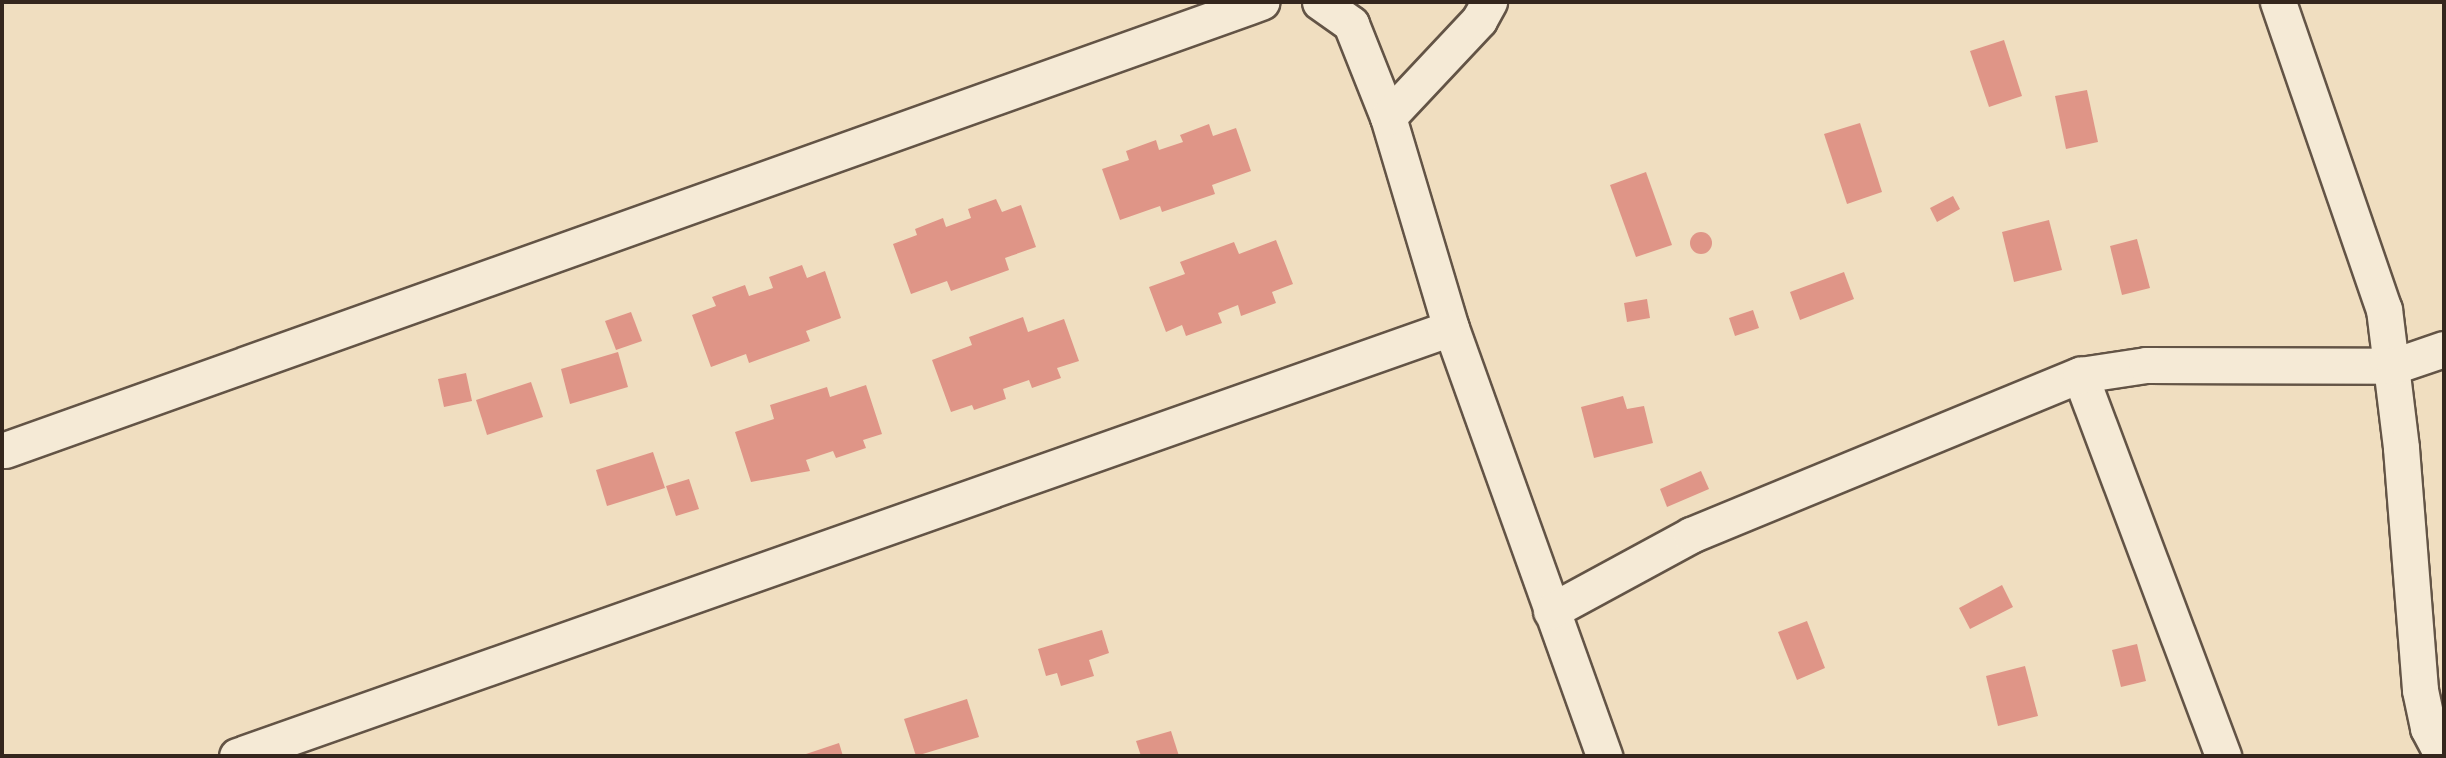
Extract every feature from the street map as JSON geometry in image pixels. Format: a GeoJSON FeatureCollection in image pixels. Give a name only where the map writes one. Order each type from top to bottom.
{"type":"FeatureCollection","features":[{"type":"Feature","properties":{"kind":"street"},"geometry":{"type":"LineString","coordinates":[[5,450],[1261,2]]}},
{"type":"Feature","properties":{"kind":"street"},"geometry":{"type":"LineString","coordinates":[[1320,2],[1351,24],[1388,117],[1451,328],[1604,756]]}},
{"type":"Feature","properties":{"kind":"street"},"geometry":{"type":"LineString","coordinates":[[1388,117],[1479,20],[1489,2]]}},
{"type":"Feature","properties":{"kind":"street"},"geometry":{"type":"LineString","coordinates":[[2278,2],[2366,248],[2385,309],[2394,366],[2420,690],[2428,728],[2443,756]]}},
{"type":"Feature","properties":{"kind":"street"},"geometry":{"type":"LineString","coordinates":[[237,756],[1451,328]]}},
{"type":"Feature","properties":{"kind":"street"},"geometry":{"type":"LineString","coordinates":[[1551,611],[1691,535],[2080,375],[2146,365],[2394,366],[2444,349]]}},
{"type":"Feature","properties":{"kind":"street"},"geometry":{"type":"LineString","coordinates":[[2080,375],[2223,756]]}},
{"type":"Feature","properties":{"kind":"building"},"geometry":{"type":"Polygon","coordinates":[[[2004,40],[2022,96],[1989,107],[1970,51],[2004,40]]]}},
{"type":"Feature","properties":{"kind":"building"},"geometry":{"type":"Polygon","coordinates":[[[2087,90],[2098,142],[2066,149],[2055,96],[2087,90]]]}},
{"type":"Feature","properties":{"kind":"building"},"geometry":{"type":"Polygon","coordinates":[[[1860,123],[1882,192],[1847,204],[1824,134],[1860,123]]]}},
{"type":"Feature","properties":{"kind":"building"},"geometry":{"type":"Polygon","coordinates":[[[1209,124],[1213,136],[1236,128],[1251,171],[1212,185],[1215,194],[1162,212],[1160,206],[1120,220],[1102,169],[1129,160],[1126,151],[1156,140],[1159,150],[1183,142],[1180,135],[1209,124]]]}},
{"type":"Feature","properties":{"kind":"building"},"geometry":{"type":"Polygon","coordinates":[[[1646,172],[1672,245],[1636,257],[1610,185],[1646,172]]]}},
{"type":"Feature","properties":{"kind":"building"},"geometry":{"type":"Polygon","coordinates":[[[1953,196],[1960,209],[1937,222],[1930,208],[1953,196]]]}},
{"type":"Feature","properties":{"kind":"building"},"geometry":{"type":"Polygon","coordinates":[[[996,199],[1002,212],[1021,205],[1036,247],[1005,258],[1009,270],[951,291],[947,281],[911,294],[893,244],[917,235],[915,229],[943,218],[946,227],[971,218],[968,209],[996,199]]]}},
{"type":"Feature","properties":{"kind":"building"},"geometry":{"type":"Polygon","coordinates":[[[2049,220],[2062,270],[2014,282],[2002,232],[2049,220]]]}},
{"type":"Feature","properties":{"kind":"building"},"geometry":{"type":"Polygon","coordinates":[[[1697,232],[1705,232],[1712,239],[1712,247],[1705,254],[1697,254],[1690,247],[1690,239],[1697,232]]]}},
{"type":"Feature","properties":{"kind":"building"},"geometry":{"type":"Polygon","coordinates":[[[2137,239],[2150,288],[2122,295],[2110,246],[2137,239]]]}},
{"type":"Feature","properties":{"kind":"building"},"geometry":{"type":"Polygon","coordinates":[[[1276,240],[1293,284],[1272,292],[1276,303],[1241,316],[1238,305],[1218,313],[1222,323],[1186,336],[1182,325],[1166,332],[1149,287],[1185,274],[1180,262],[1234,242],[1239,254],[1276,240]]]}},
{"type":"Feature","properties":{"kind":"building"},"geometry":{"type":"Polygon","coordinates":[[[802,265],[807,278],[825,271],[841,318],[806,331],[810,341],[749,363],[746,354],[711,367],[692,315],[716,306],[712,297],[745,285],[749,296],[773,288],[769,277],[802,265]]]}},
{"type":"Feature","properties":{"kind":"building"},"geometry":{"type":"Polygon","coordinates":[[[1844,272],[1854,299],[1800,320],[1790,292],[1844,272]]]}},
{"type":"Feature","properties":{"kind":"building"},"geometry":{"type":"Polygon","coordinates":[[[1647,299],[1650,318],[1627,322],[1624,303],[1647,299]]]}},
{"type":"Feature","properties":{"kind":"building"},"geometry":{"type":"Polygon","coordinates":[[[1753,310],[1759,328],[1735,336],[1729,318],[1753,310]]]}},
{"type":"Feature","properties":{"kind":"building"},"geometry":{"type":"Polygon","coordinates":[[[631,312],[642,341],[616,350],[605,321],[631,312]]]}},
{"type":"Feature","properties":{"kind":"building"},"geometry":{"type":"Polygon","coordinates":[[[1023,317],[1028,332],[1064,319],[1079,361],[1057,368],[1061,378],[1032,388],[1029,380],[1003,389],[1006,399],[974,410],[972,405],[951,412],[932,360],[972,345],[969,337],[1023,317]]]}},
{"type":"Feature","properties":{"kind":"building"},"geometry":{"type":"Polygon","coordinates":[[[618,352],[628,387],[570,404],[561,369],[618,352]]]}},
{"type":"Feature","properties":{"kind":"building"},"geometry":{"type":"Polygon","coordinates":[[[466,373],[472,401],[444,407],[438,379],[466,373]]]}},
{"type":"Feature","properties":{"kind":"building"},"geometry":{"type":"Polygon","coordinates":[[[531,382],[543,417],[487,435],[476,400],[531,382]]]}},
{"type":"Feature","properties":{"kind":"building"},"geometry":{"type":"Polygon","coordinates":[[[866,385],[882,434],[863,440],[866,448],[836,458],[833,451],[806,460],[810,471],[751,482],[735,432],[774,419],[770,405],[827,387],[830,397],[866,385]]]}},
{"type":"Feature","properties":{"kind":"building"},"geometry":{"type":"Polygon","coordinates":[[[1623,396],[1627,409],[1644,406],[1653,443],[1594,458],[1581,407],[1623,396]]]}},
{"type":"Feature","properties":{"kind":"building"},"geometry":{"type":"Polygon","coordinates":[[[653,452],[665,488],[607,506],[596,470],[653,452]]]}},
{"type":"Feature","properties":{"kind":"building"},"geometry":{"type":"Polygon","coordinates":[[[1701,471],[1709,489],[1667,507],[1660,489],[1701,471]]]}},
{"type":"Feature","properties":{"kind":"building"},"geometry":{"type":"Polygon","coordinates":[[[689,479],[699,509],[676,516],[666,486],[689,479]]]}},
{"type":"Feature","properties":{"kind":"building"},"geometry":{"type":"Polygon","coordinates":[[[2002,585],[2013,607],[1970,629],[1959,608],[2002,585]]]}},
{"type":"Feature","properties":{"kind":"building"},"geometry":{"type":"Polygon","coordinates":[[[1807,621],[1825,668],[1797,680],[1778,632],[1807,621]]]}},
{"type":"Feature","properties":{"kind":"building"},"geometry":{"type":"Polygon","coordinates":[[[1102,630],[1109,653],[1089,660],[1094,676],[1061,686],[1057,673],[1046,676],[1038,649],[1102,630]]]}},
{"type":"Feature","properties":{"kind":"building"},"geometry":{"type":"Polygon","coordinates":[[[2137,644],[2146,681],[2121,687],[2112,650],[2137,644]]]}},
{"type":"Feature","properties":{"kind":"building"},"geometry":{"type":"Polygon","coordinates":[[[2025,666],[2038,716],[1998,726],[1986,676],[2025,666]]]}},
{"type":"Feature","properties":{"kind":"building"},"geometry":{"type":"Polygon","coordinates":[[[967,699],[979,737],[916,756],[904,719],[967,699]]]}},
{"type":"Feature","properties":{"kind":"building"},"geometry":{"type":"Polygon","coordinates":[[[1171,731],[1179,756],[1141,756],[1136,741],[1171,731]]]}},
{"type":"Feature","properties":{"kind":"building"},"geometry":{"type":"Polygon","coordinates":[[[839,743],[843,756],[800,756],[839,743]]]}}]}
